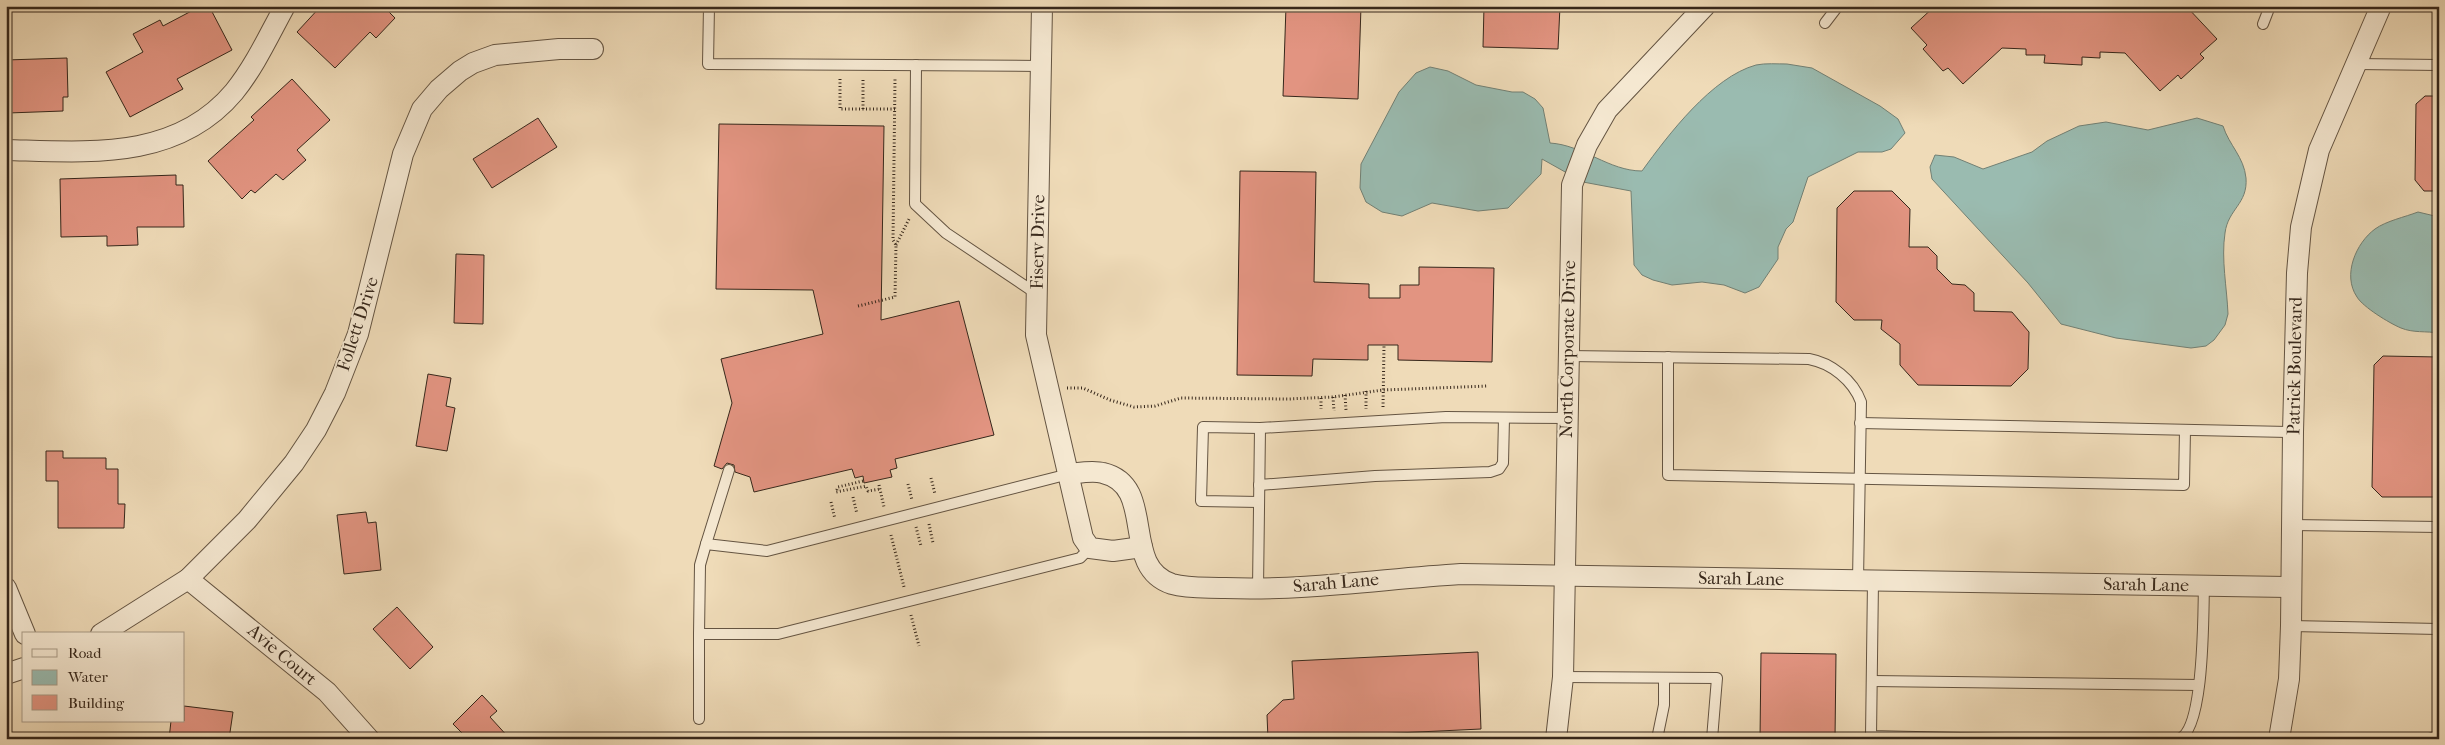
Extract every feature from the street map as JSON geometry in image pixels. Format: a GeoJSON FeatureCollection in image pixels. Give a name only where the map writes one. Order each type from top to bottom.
{"type":"FeatureCollection","features":[{"type":"Feature","properties":{"kind":"street"},"geometry":{"type":"LineString","coordinates":[[6,150],[82,152],[128,149],[170,138],[197,124],[218,108],[234,91],[256,61],[285,6]]}},
{"type":"Feature","properties":{"kind":"street","name":"Fiserv Drive"},"geometry":{"type":"LineString","coordinates":[[1042,6],[1036,335],[1044,377],[1083,538],[1090,548]]}},
{"type":"Feature","properties":{"kind":"street","name":"North Corporate Drive"},"geometry":{"type":"LineString","coordinates":[[1556,739],[1562,677],[1565,576],[1572,185],[1587,145],[1607,110],[1705,6]]}},
{"type":"Feature","properties":{"kind":"street","name":"Patrick Boulevard"},"geometry":{"type":"LineString","coordinates":[[2279,739],[2289,679],[2297,273],[2301,227],[2320,150],[2381,6]]}},
{"type":"Feature","properties":{"kind":"street","name":"Follett Drive"},"geometry":{"type":"LineString","coordinates":[[104,632],[188,579],[247,520],[294,463],[316,430],[335,394],[358,334],[403,154],[422,109],[460,71],[473,63],[495,55],[559,49],[593,50]]}},
{"type":"Feature","properties":{"kind":"street"},"geometry":{"type":"LineString","coordinates":[[1069,474],[1101,472],[1118,478],[1128,488],[1136,512],[1142,547],[1112,551],[1090,548]]}},
{"type":"Feature","properties":{"kind":"street","name":"Sarah Lane"},"geometry":{"type":"LineString","coordinates":[[1142,547],[1152,570],[1160,578],[1172,584],[1258,589],[1315,587],[1390,578],[1461,574],[2291,587]]}},
{"type":"Feature","properties":{"kind":"street","name":"Avie Court"},"geometry":{"type":"LineString","coordinates":[[188,579],[284,655],[327,692],[369,739]]}},
{"type":"Feature","properties":{"kind":"street"},"geometry":{"type":"LineString","coordinates":[[6,588],[24,632]]}},
{"type":"Feature","properties":{"kind":"street"},"geometry":{"type":"LineString","coordinates":[[6,674],[22,669]]}},
{"type":"Feature","properties":{"kind":"lane"},"geometry":{"type":"LineString","coordinates":[[709,6],[708,64],[1041,66]]}},
{"type":"Feature","properties":{"kind":"lane"},"geometry":{"type":"LineString","coordinates":[[1824,23],[1838,6]]}},
{"type":"Feature","properties":{"kind":"lane"},"geometry":{"type":"LineString","coordinates":[[2263,24],[2270,6]]}},
{"type":"Feature","properties":{"kind":"lane"},"geometry":{"type":"LineString","coordinates":[[2357,64],[2439,65]]}},
{"type":"Feature","properties":{"kind":"lane"},"geometry":{"type":"LineString","coordinates":[[916,65],[915,204],[946,233],[1037,294]]}},
{"type":"Feature","properties":{"kind":"lane"},"geometry":{"type":"LineString","coordinates":[[1568,356],[1809,358],[1824,361],[1833,367],[1857,392],[1860,402],[1859,479],[1872,681],[1871,736],[2005,739]]}},
{"type":"Feature","properties":{"kind":"lane"},"geometry":{"type":"LineString","coordinates":[[1668,357],[1668,475],[2184,485],[2186,430]]}},
{"type":"Feature","properties":{"kind":"lane"},"geometry":{"type":"LineString","coordinates":[[1259,502],[1201,502],[1203,428],[1260,428],[1446,417],[1567,418]]}},
{"type":"Feature","properties":{"kind":"lane"},"geometry":{"type":"LineString","coordinates":[[1259,485],[1375,476],[1490,472],[1499,469],[1503,463],[1504,418]]}},
{"type":"Feature","properties":{"kind":"lane"},"geometry":{"type":"LineString","coordinates":[[1860,423],[2293,432]]}},
{"type":"Feature","properties":{"kind":"lane"},"geometry":{"type":"LineString","coordinates":[[1258,589],[1260,428]]}},
{"type":"Feature","properties":{"kind":"lane"},"geometry":{"type":"LineString","coordinates":[[698,719],[700,565],[729,470]]}},
{"type":"Feature","properties":{"kind":"lane"},"geometry":{"type":"LineString","coordinates":[[706,544],[767,550],[1069,474]]}},
{"type":"Feature","properties":{"kind":"lane"},"geometry":{"type":"LineString","coordinates":[[2292,525],[2439,527]]}},
{"type":"Feature","properties":{"kind":"lane"},"geometry":{"type":"LineString","coordinates":[[699,634],[778,634],[1080,558],[1090,548]]}},
{"type":"Feature","properties":{"kind":"lane"},"geometry":{"type":"LineString","coordinates":[[2178,739],[2189,728],[2199,685],[2202,660],[2204,586]]}},
{"type":"Feature","properties":{"kind":"lane"},"geometry":{"type":"LineString","coordinates":[[2291,626],[2439,629]]}},
{"type":"Feature","properties":{"kind":"lane"},"geometry":{"type":"LineString","coordinates":[[1562,677],[1717,678],[1712,739]]}},
{"type":"Feature","properties":{"kind":"lane"},"geometry":{"type":"LineString","coordinates":[[1657,739],[1664,705],[1664,678]]}},
{"type":"Feature","properties":{"kind":"lane"},"geometry":{"type":"LineString","coordinates":[[1872,681],[2199,685]]}},
{"type":"Feature","properties":{"kind":"lane"},"geometry":{"type":"LineString","coordinates":[[2429,739],[2439,736]]}},
{"type":"Feature","properties":{"kind":"path"},"geometry":{"type":"LineString","coordinates":[[895,65],[893,240],[896,245]]}},
{"type":"Feature","properties":{"kind":"path"},"geometry":{"type":"LineString","coordinates":[[840,98],[840,109],[895,109]]}},
{"type":"Feature","properties":{"kind":"path"},"geometry":{"type":"LineString","coordinates":[[863,98],[863,109]]}},
{"type":"Feature","properties":{"kind":"path"},"geometry":{"type":"LineString","coordinates":[[858,306],[895,297],[896,245],[905,227]]}},
{"type":"Feature","properties":{"kind":"path"},"geometry":{"type":"LineString","coordinates":[[1383,390],[1384,345]]}},
{"type":"Feature","properties":{"kind":"path"},"geometry":{"type":"LineString","coordinates":[[1044,377],[1063,388],[1083,388],[1110,400],[1134,407],[1155,406],[1181,398],[1288,399],[1383,390],[1488,386]]}},
{"type":"Feature","properties":{"kind":"path"},"geometry":{"type":"LineString","coordinates":[[863,481],[838,487],[836,492],[866,486],[868,491],[879,487],[919,646]]}},
{"type":"Feature","properties":{"kind":"water"},"geometry":{"type":"Polygon","coordinates":[[[1787,64],[1812,68],[1880,106],[1898,119],[1905,133],[1891,149],[1882,152],[1858,152],[1808,177],[1793,222],[1786,229],[1778,247],[1778,259],[1759,287],[1745,293],[1724,285],[1702,282],[1672,285],[1642,275],[1634,265],[1631,191],[1583,182],[1542,159],[1541,174],[1508,208],[1478,211],[1432,203],[1402,216],[1382,212],[1366,202],[1360,188],[1361,164],[1399,92],[1416,73],[1430,67],[1448,71],[1476,85],[1512,92],[1523,92],[1535,99],[1543,108],[1550,143],[1574,148],[1618,167],[1642,171],[1692,109],[1723,82],[1756,65],[1787,64]]]}},
{"type":"Feature","properties":{"kind":"water"},"geometry":{"type":"Polygon","coordinates":[[[2197,118],[2223,126],[2239,157],[2246,178],[2244,194],[2230,218],[2225,233],[2224,263],[2228,314],[2225,325],[2214,340],[2206,346],[2191,348],[2116,338],[2061,324],[2028,283],[1932,179],[1930,167],[1935,155],[1954,157],[1983,169],[2032,152],[2047,141],[2079,126],[2106,122],[2148,130],[2197,118]]]}},
{"type":"Feature","properties":{"kind":"water"},"geometry":{"type":"Polygon","coordinates":[[[2418,212],[2439,217],[2439,333],[2406,330],[2383,319],[2360,301],[2353,288],[2351,279],[2353,260],[2362,242],[2368,235],[2385,224],[2418,212]]]}},
{"type":"Feature","properties":{"kind":"building"},"geometry":{"type":"Polygon","coordinates":[[[201,6],[209,6],[232,50],[177,79],[183,89],[130,117],[106,72],[143,52],[133,34],[160,20],[163,26],[201,6]]]}},
{"type":"Feature","properties":{"kind":"building"},"geometry":{"type":"Polygon","coordinates":[[[321,6],[383,6],[395,18],[376,38],[370,32],[335,68],[297,32],[321,6]]]}},
{"type":"Feature","properties":{"kind":"building"},"geometry":{"type":"Polygon","coordinates":[[[1286,6],[1361,6],[1358,99],[1283,96],[1286,6]]]}},
{"type":"Feature","properties":{"kind":"building"},"geometry":{"type":"Polygon","coordinates":[[[1484,6],[1560,6],[1558,49],[1483,47],[1484,6]]]}},
{"type":"Feature","properties":{"kind":"building"},"geometry":{"type":"Polygon","coordinates":[[[1935,6],[2186,6],[2217,39],[2200,54],[2204,58],[2181,79],[2178,75],[2160,91],[2125,53],[2100,52],[2100,58],[2082,57],[2082,65],[2044,63],[2045,55],[2026,55],[2026,49],[2002,48],[1963,84],[1948,68],[1943,71],[1923,49],[1927,45],[1911,28],[1935,6]]]}},
{"type":"Feature","properties":{"kind":"building"},"geometry":{"type":"Polygon","coordinates":[[[67,58],[68,97],[63,97],[63,111],[8,113],[6,60],[67,58]]]}},
{"type":"Feature","properties":{"kind":"building"},"geometry":{"type":"Polygon","coordinates":[[[292,79],[330,120],[297,150],[306,160],[283,180],[276,174],[255,193],[251,190],[242,199],[208,161],[254,120],[251,117],[292,79]]]}},
{"type":"Feature","properties":{"kind":"building"},"geometry":{"type":"Polygon","coordinates":[[[2425,96],[2439,96],[2439,191],[2424,191],[2415,180],[2416,104],[2425,96]]]}},
{"type":"Feature","properties":{"kind":"building"},"geometry":{"type":"Polygon","coordinates":[[[538,118],[557,147],[492,188],[473,159],[538,118]]]}},
{"type":"Feature","properties":{"kind":"building"},"geometry":{"type":"Polygon","coordinates":[[[719,124],[884,126],[881,320],[959,301],[994,435],[895,459],[897,468],[890,470],[892,477],[864,483],[863,476],[855,478],[852,469],[754,492],[750,477],[735,472],[734,465],[727,463],[722,469],[714,466],[732,403],[721,359],[823,334],[813,290],[716,289],[719,124]]]}},
{"type":"Feature","properties":{"kind":"building"},"geometry":{"type":"Polygon","coordinates":[[[1240,171],[1316,172],[1314,282],[1369,284],[1369,298],[1400,298],[1400,285],[1419,285],[1419,267],[1494,268],[1492,362],[1398,360],[1398,345],[1368,345],[1368,360],[1313,359],[1312,376],[1237,375],[1240,171]]]}},
{"type":"Feature","properties":{"kind":"building"},"geometry":{"type":"Polygon","coordinates":[[[176,175],[176,185],[183,185],[184,227],[137,227],[138,245],[107,246],[107,236],[61,237],[60,179],[176,175]]]}},
{"type":"Feature","properties":{"kind":"building"},"geometry":{"type":"Polygon","coordinates":[[[1854,191],[1892,191],[1910,209],[1909,247],[1928,247],[1937,256],[1937,269],[1952,284],[1965,285],[1974,293],[1974,311],[2012,312],[2029,332],[2028,369],[2011,386],[1918,385],[1900,365],[1900,344],[1881,329],[1882,320],[1854,320],[1836,302],[1837,208],[1854,191]]]}},
{"type":"Feature","properties":{"kind":"building"},"geometry":{"type":"Polygon","coordinates":[[[456,254],[484,255],[483,324],[454,323],[456,254]]]}},
{"type":"Feature","properties":{"kind":"building"},"geometry":{"type":"Polygon","coordinates":[[[2383,356],[2439,357],[2439,497],[2382,497],[2372,487],[2374,365],[2383,356]]]}},
{"type":"Feature","properties":{"kind":"building"},"geometry":{"type":"Polygon","coordinates":[[[428,374],[451,378],[446,406],[455,408],[447,451],[416,446],[428,374]]]}},
{"type":"Feature","properties":{"kind":"building"},"geometry":{"type":"Polygon","coordinates":[[[46,451],[63,451],[63,458],[106,458],[106,469],[118,469],[118,504],[125,504],[124,528],[58,528],[58,481],[46,481],[46,451]]]}},
{"type":"Feature","properties":{"kind":"building"},"geometry":{"type":"Polygon","coordinates":[[[366,512],[368,523],[376,522],[381,570],[344,574],[337,515],[366,512]]]}},
{"type":"Feature","properties":{"kind":"building"},"geometry":{"type":"Polygon","coordinates":[[[397,607],[433,647],[410,669],[373,629],[397,607]]]}},
{"type":"Feature","properties":{"kind":"building"},"geometry":{"type":"Polygon","coordinates":[[[1478,652],[1481,729],[1334,736],[1331,739],[1268,739],[1267,715],[1283,700],[1294,699],[1292,661],[1478,652]]]}},
{"type":"Feature","properties":{"kind":"building"},"geometry":{"type":"Polygon","coordinates":[[[1761,653],[1836,654],[1835,739],[1760,739],[1761,653]]]}},
{"type":"Feature","properties":{"kind":"building"},"geometry":{"type":"Polygon","coordinates":[[[482,695],[497,711],[490,717],[510,739],[468,739],[453,724],[482,695]]]}},
{"type":"Feature","properties":{"kind":"building"},"geometry":{"type":"Polygon","coordinates":[[[185,706],[233,712],[229,739],[169,739],[171,722],[185,722],[185,706]]]}}]}
